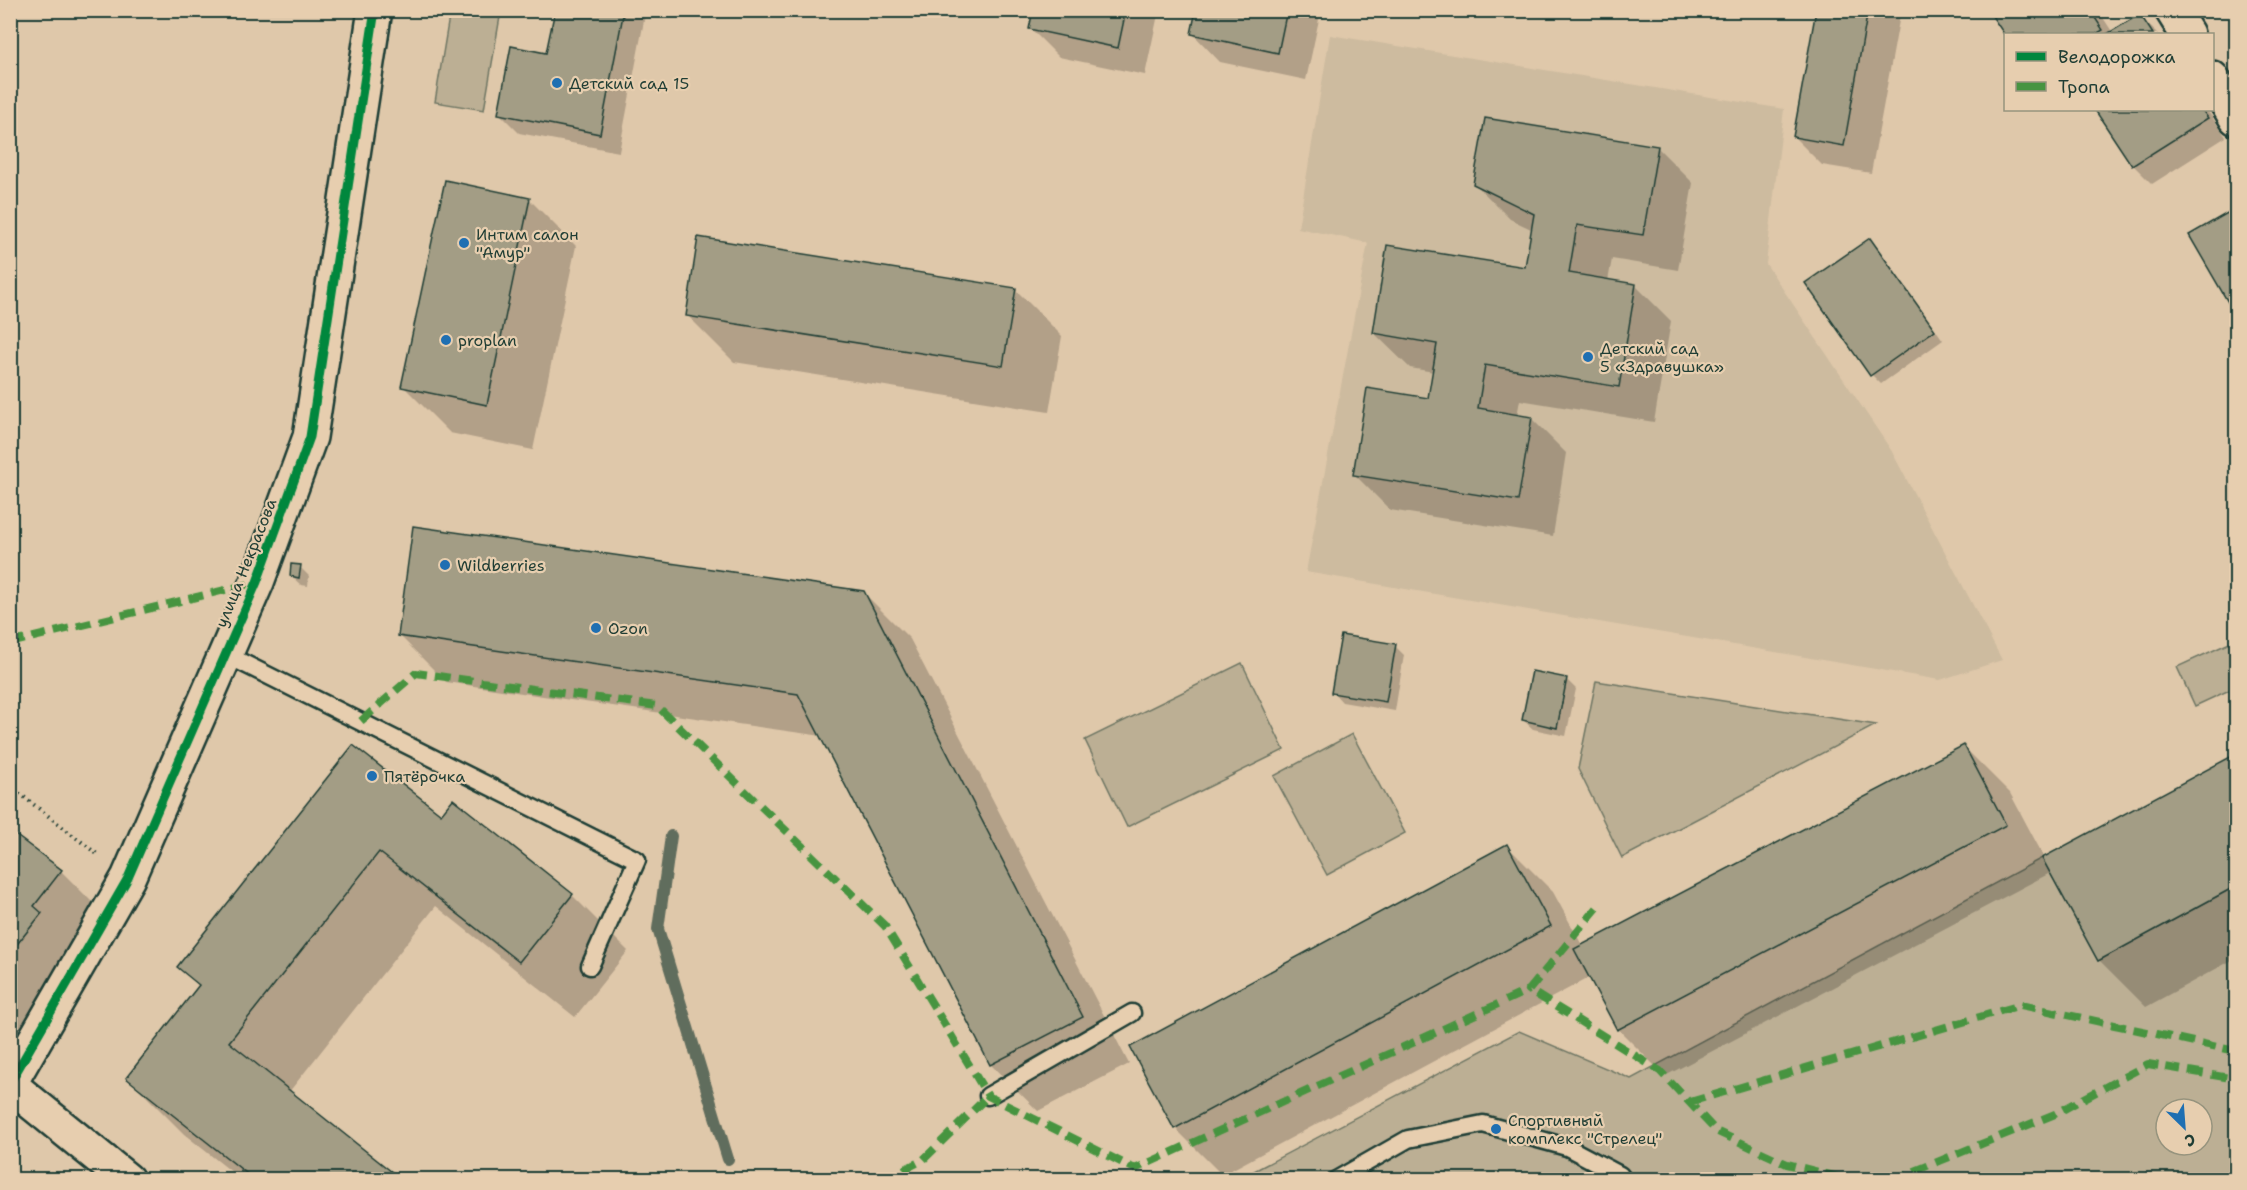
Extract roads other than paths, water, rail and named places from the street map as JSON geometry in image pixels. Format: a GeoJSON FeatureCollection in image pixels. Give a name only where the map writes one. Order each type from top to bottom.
{"type":"FeatureCollection","features":[{"type":"Feature","properties":{"kind":"street","name":"улица Некрасова"},"geometry":{"type":"LineString","coordinates":[[10,1084],[128,878],[257,582],[310,437],[375,10]]}},
{"type":"Feature","properties":{"kind":"street"},"geometry":{"type":"LineString","coordinates":[[2172,10],[2186,33]]}},
{"type":"Feature","properties":{"kind":"street"},"geometry":{"type":"LineString","coordinates":[[2214,81],[2236,118]]}},
{"type":"Feature","properties":{"kind":"street"},"geometry":{"type":"LineString","coordinates":[[10,1084],[127,1179]]}},
{"type":"Feature","properties":{"kind":"lane"},"geometry":{"type":"LineString","coordinates":[[225,654],[637,860],[590,966]]}},
{"type":"Feature","properties":{"kind":"lane"},"geometry":{"type":"LineString","coordinates":[[987,1096],[1132,1013]]}},
{"type":"Feature","properties":{"kind":"lane"},"geometry":{"type":"LineString","coordinates":[[1336,1179],[1408,1139],[1484,1124],[1567,1147],[1620,1175],[1623,1179]]}},
{"type":"Feature","properties":{"kind":"waterway"},"geometry":{"type":"LineString","coordinates":[[671,836],[658,929],[728,1159]]}},
{"type":"Feature","properties":{"kind":"place","name":"Детский сад 15"},"geometry":{"type":"Point","coordinates":[557,83]}},
{"type":"Feature","properties":{"kind":"place","name":"Интим салон \"Амур\""},"geometry":{"type":"Point","coordinates":[464,243]}},
{"type":"Feature","properties":{"kind":"place","name":"proplan"},"geometry":{"type":"Point","coordinates":[446,340]}},
{"type":"Feature","properties":{"kind":"place","name":"Детский сад 5 «Здравушка»"},"geometry":{"type":"Point","coordinates":[1588,357]}},
{"type":"Feature","properties":{"kind":"place","name":"Wildberries"},"geometry":{"type":"Point","coordinates":[445,565]}},
{"type":"Feature","properties":{"kind":"place","name":"Ozon"},"geometry":{"type":"Point","coordinates":[596,628]}},
{"type":"Feature","properties":{"kind":"place","name":"Пятёрочка"},"geometry":{"type":"Point","coordinates":[372,776]}},
{"type":"Feature","properties":{"kind":"place","name":"Спортивный комплекс \"Стрелец\""},"geometry":{"type":"Point","coordinates":[1496,1129]}}]}
